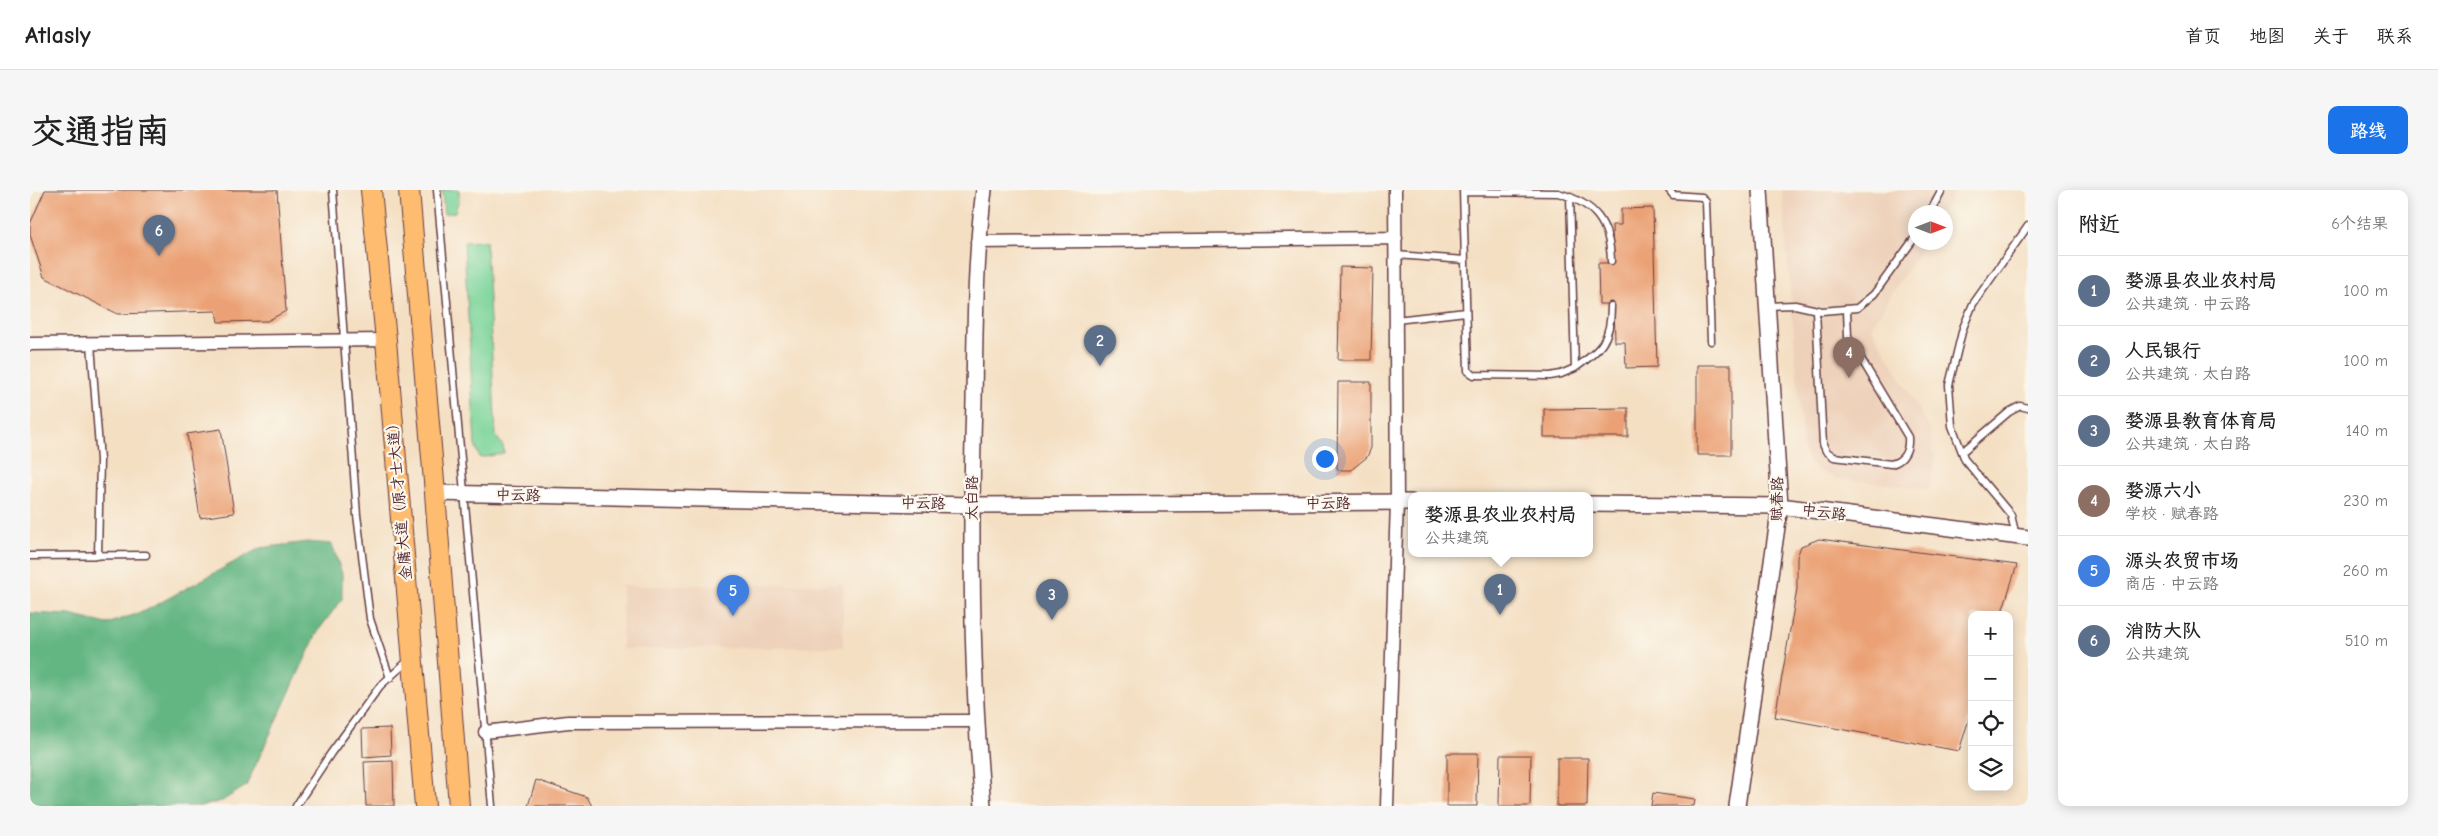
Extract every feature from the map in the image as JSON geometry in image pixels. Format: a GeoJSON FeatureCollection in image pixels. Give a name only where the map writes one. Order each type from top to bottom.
{"type":"FeatureCollection","features":[{"type":"Feature","properties":{"kind":"main road","name":"金庸大道（原才士大道）"},"geometry":{"type":"LineString","coordinates":[[371,190],[386,340],[425,806]]}},
{"type":"Feature","properties":{"kind":"main road"},"geometry":{"type":"LineString","coordinates":[[409,190],[459,806]]}},
{"type":"Feature","properties":{"kind":"street","name":"太白路"},"geometry":{"type":"LineString","coordinates":[[983,806],[976,720],[971,504],[977,242],[984,190]]}},
{"type":"Feature","properties":{"kind":"street"},"geometry":{"type":"LineString","coordinates":[[1387,806],[1404,502],[1396,320],[1395,190]]}},
{"type":"Feature","properties":{"kind":"street","name":"赋春路"},"geometry":{"type":"LineString","coordinates":[[1737,806],[1780,506],[1760,190]]}},
{"type":"Feature","properties":{"kind":"street"},"geometry":{"type":"LineString","coordinates":[[977,242],[1396,238]]}},
{"type":"Feature","properties":{"kind":"street"},"geometry":{"type":"LineString","coordinates":[[30,344],[386,340]]}},
{"type":"Feature","properties":{"kind":"street","name":"中云路"},"geometry":{"type":"LineString","coordinates":[[435,493],[971,504],[1404,502]]}},
{"type":"Feature","properties":{"kind":"street","name":"中云路"},"geometry":{"type":"LineString","coordinates":[[1593,504],[1780,506],[2022,538]]}},
{"type":"Feature","properties":{"kind":"street"},"geometry":{"type":"LineString","coordinates":[[485,732],[568,722],[976,720]]}},
{"type":"Feature","properties":{"kind":"lane"},"geometry":{"type":"LineString","coordinates":[[333,190],[357,515],[370,619],[390,678]]}},
{"type":"Feature","properties":{"kind":"lane"},"geometry":{"type":"LineString","coordinates":[[437,190],[492,806]]}},
{"type":"Feature","properties":{"kind":"lane"},"geometry":{"type":"LineString","coordinates":[[1669,190],[1673,195],[1702,197],[1706,202],[1712,340]]}},
{"type":"Feature","properties":{"kind":"lane"},"geometry":{"type":"LineString","coordinates":[[1934,205],[1942,190]]}},
{"type":"Feature","properties":{"kind":"lane"},"geometry":{"type":"LineString","coordinates":[[1611,261],[1608,235],[1600,217],[1589,206],[1570,196],[1558,193],[1463,191],[1468,371],[1474,375],[1550,376],[1575,368],[1597,353],[1605,343],[1610,327],[1612,306]]}},
{"type":"Feature","properties":{"kind":"lane"},"geometry":{"type":"LineString","coordinates":[[1570,196],[1575,368]]}},
{"type":"Feature","properties":{"kind":"lane"},"geometry":{"type":"LineString","coordinates":[[2022,538],[2012,515],[1965,460],[1952,426],[1949,385],[1963,328],[1973,304],[2028,226]]}},
{"type":"Feature","properties":{"kind":"lane"},"geometry":{"type":"LineString","coordinates":[[1768,306],[1795,305],[1816,310],[1847,310],[1856,308],[1869,300],[1908,247]]}},
{"type":"Feature","properties":{"kind":"lane"},"geometry":{"type":"LineString","coordinates":[[1396,255],[1465,260]]}},
{"type":"Feature","properties":{"kind":"lane"},"geometry":{"type":"LineString","coordinates":[[1816,310],[1823,444],[1826,451],[1834,457],[1891,464],[1898,462],[1908,449],[1908,437],[1848,337],[1847,310]]}},
{"type":"Feature","properties":{"kind":"lane"},"geometry":{"type":"LineString","coordinates":[[1396,320],[1466,312]]}},
{"type":"Feature","properties":{"kind":"lane"},"geometry":{"type":"LineString","coordinates":[[90,344],[100,460],[98,556]]}},
{"type":"Feature","properties":{"kind":"lane"},"geometry":{"type":"LineString","coordinates":[[1962,452],[2009,412],[2020,406],[2028,408]]}},
{"type":"Feature","properties":{"kind":"lane"},"geometry":{"type":"LineString","coordinates":[[30,556],[146,555]]}},
{"type":"Feature","properties":{"kind":"lane"},"geometry":{"type":"LineString","coordinates":[[296,806],[380,686],[412,657]]}},
{"type":"Feature","properties":{"kind":"shaded area"},"geometry":{"type":"Polygon","coordinates":[[[1782,190],[1955,190],[1947,205],[1908,205],[1908,250],[1920,250],[1871,327],[1930,429],[1935,461],[1929,489],[1836,478],[1814,468],[1803,450],[1782,190]]]}},
{"type":"Feature","properties":{"kind":"shaded area"},"geometry":{"type":"Polygon","coordinates":[[[843,584],[843,647],[622,649],[622,586],[843,584]]]}},
{"type":"Feature","properties":{"kind":"green space"},"geometry":{"type":"Polygon","coordinates":[[[442,190],[459,190],[459,199],[455,212],[444,214],[442,190]]]}},
{"type":"Feature","properties":{"kind":"green space"},"geometry":{"type":"Polygon","coordinates":[[[486,241],[496,436],[503,446],[504,453],[480,458],[475,445],[464,242],[486,241]]]}},
{"type":"Feature","properties":{"kind":"green space"},"geometry":{"type":"Polygon","coordinates":[[[307,542],[332,544],[342,574],[342,599],[318,631],[246,786],[222,801],[201,806],[30,806],[30,613],[70,615],[107,624],[145,611],[260,548],[307,542]]]}},
{"type":"Feature","properties":{"kind":"building"},"geometry":{"type":"Polygon","coordinates":[[[45,190],[277,190],[286,311],[267,321],[218,322],[216,311],[118,314],[44,277],[30,235],[30,224],[45,190]]]}},
{"type":"Feature","properties":{"kind":"building"},"geometry":{"type":"Polygon","coordinates":[[[1653,208],[1657,367],[1626,368],[1625,342],[1615,342],[1614,304],[1599,304],[1598,263],[1613,263],[1612,225],[1621,225],[1621,209],[1653,208]]]}},
{"type":"Feature","properties":{"kind":"building"},"geometry":{"type":"Polygon","coordinates":[[[1340,267],[1373,268],[1371,360],[1338,360],[1340,267]]]}},
{"type":"Feature","properties":{"kind":"building"},"geometry":{"type":"Polygon","coordinates":[[[1697,365],[1731,365],[1731,455],[1697,455],[1697,365]]]}},
{"type":"Feature","properties":{"kind":"building"},"geometry":{"type":"Polygon","coordinates":[[[1338,382],[1371,382],[1371,448],[1367,457],[1351,470],[1337,470],[1338,382]]]}},
{"type":"Feature","properties":{"kind":"building"},"geometry":{"type":"Polygon","coordinates":[[[1628,408],[1628,437],[1544,437],[1544,409],[1628,408]]]}},
{"type":"Feature","properties":{"kind":"building"},"geometry":{"type":"Polygon","coordinates":[[[221,429],[234,513],[200,518],[187,434],[221,429]]]}},
{"type":"Feature","properties":{"kind":"building"},"geometry":{"type":"Polygon","coordinates":[[[1819,539],[2017,565],[2002,611],[1968,611],[1968,722],[1959,751],[1775,717],[1797,589],[1797,557],[1801,546],[1819,539]]]}},
{"type":"Feature","properties":{"kind":"building"},"geometry":{"type":"Polygon","coordinates":[[[390,728],[391,755],[363,757],[362,729],[390,728]]]}},
{"type":"Feature","properties":{"kind":"building"},"geometry":{"type":"Polygon","coordinates":[[[1447,753],[1478,753],[1477,806],[1447,806],[1447,753]]]}},
{"type":"Feature","properties":{"kind":"building"},"geometry":{"type":"Polygon","coordinates":[[[1500,755],[1531,755],[1530,806],[1499,806],[1500,755]]]}},
{"type":"Feature","properties":{"kind":"building"},"geometry":{"type":"Polygon","coordinates":[[[1557,758],[1588,758],[1587,806],[1557,806],[1557,758]]]}},
{"type":"Feature","properties":{"kind":"building"},"geometry":{"type":"Polygon","coordinates":[[[393,761],[394,806],[366,806],[364,762],[393,761]]]}},
{"type":"Feature","properties":{"kind":"building"},"geometry":{"type":"Polygon","coordinates":[[[536,780],[587,797],[592,806],[528,806],[536,780]]]}},
{"type":"Feature","properties":{"kind":"building"},"geometry":{"type":"Polygon","coordinates":[[[1653,793],[1695,799],[1694,806],[1651,806],[1653,793]]]}},
{"type":"Feature","properties":{"kind":"place","name":"消防大队"},"geometry":{"type":"Point","coordinates":[159,256]}},
{"type":"Feature","properties":{"kind":"place","name":"人民银行"},"geometry":{"type":"Point","coordinates":[1100,366]}},
{"type":"Feature","properties":{"kind":"place","name":"婺源六小"},"geometry":{"type":"Point","coordinates":[1849,378]}},
{"type":"Feature","properties":{"kind":"place","name":"婺源县农业农村局"},"geometry":{"type":"Point","coordinates":[1500,615]}},
{"type":"Feature","properties":{"kind":"place","name":"源头农贸市场"},"geometry":{"type":"Point","coordinates":[733,616]}},
{"type":"Feature","properties":{"kind":"place","name":"婺源县教育体育局"},"geometry":{"type":"Point","coordinates":[1052,620]}}]}
